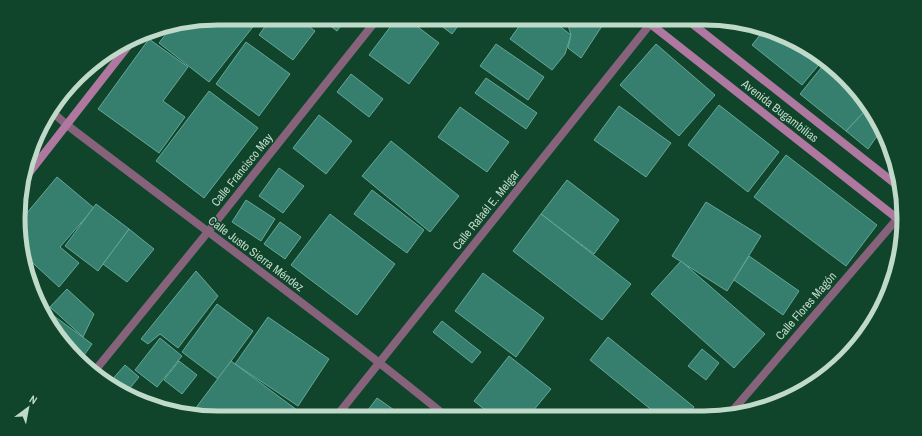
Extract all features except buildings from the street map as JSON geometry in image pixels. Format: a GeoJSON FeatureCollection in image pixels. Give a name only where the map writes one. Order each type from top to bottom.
{"type":"FeatureCollection","features":[{"type":"Feature","properties":{"kind":"main road","name":"Avenida Bugambilias"},"geometry":{"type":"LineString","coordinates":[[658,25],[897,219]]}},
{"type":"Feature","properties":{"kind":"main road","name":"Avenida Bugambilias"},"geometry":{"type":"LineString","coordinates":[[694,25],[893,182]]}},
{"type":"Feature","properties":{"kind":"main road"},"geometry":{"type":"LineString","coordinates":[[32,170],[126,48]]}},
{"type":"Feature","properties":{"kind":"street","name":"Calle Francisco May"},"geometry":{"type":"LineString","coordinates":[[97,368],[207,233],[372,25]]}},
{"type":"Feature","properties":{"kind":"street","name":"Calle Rafaél E. Melgar"},"geometry":{"type":"LineString","coordinates":[[340,411],[650,25]]}},
{"type":"Feature","properties":{"kind":"street","name":"Calle Justo Sierra Méndez"},"geometry":{"type":"LineString","coordinates":[[55,115],[207,233],[379,362],[440,411]]}},
{"type":"Feature","properties":{"kind":"street","name":"Calle Flores Magón"},"geometry":{"type":"LineString","coordinates":[[735,408],[897,224]]}}]}
